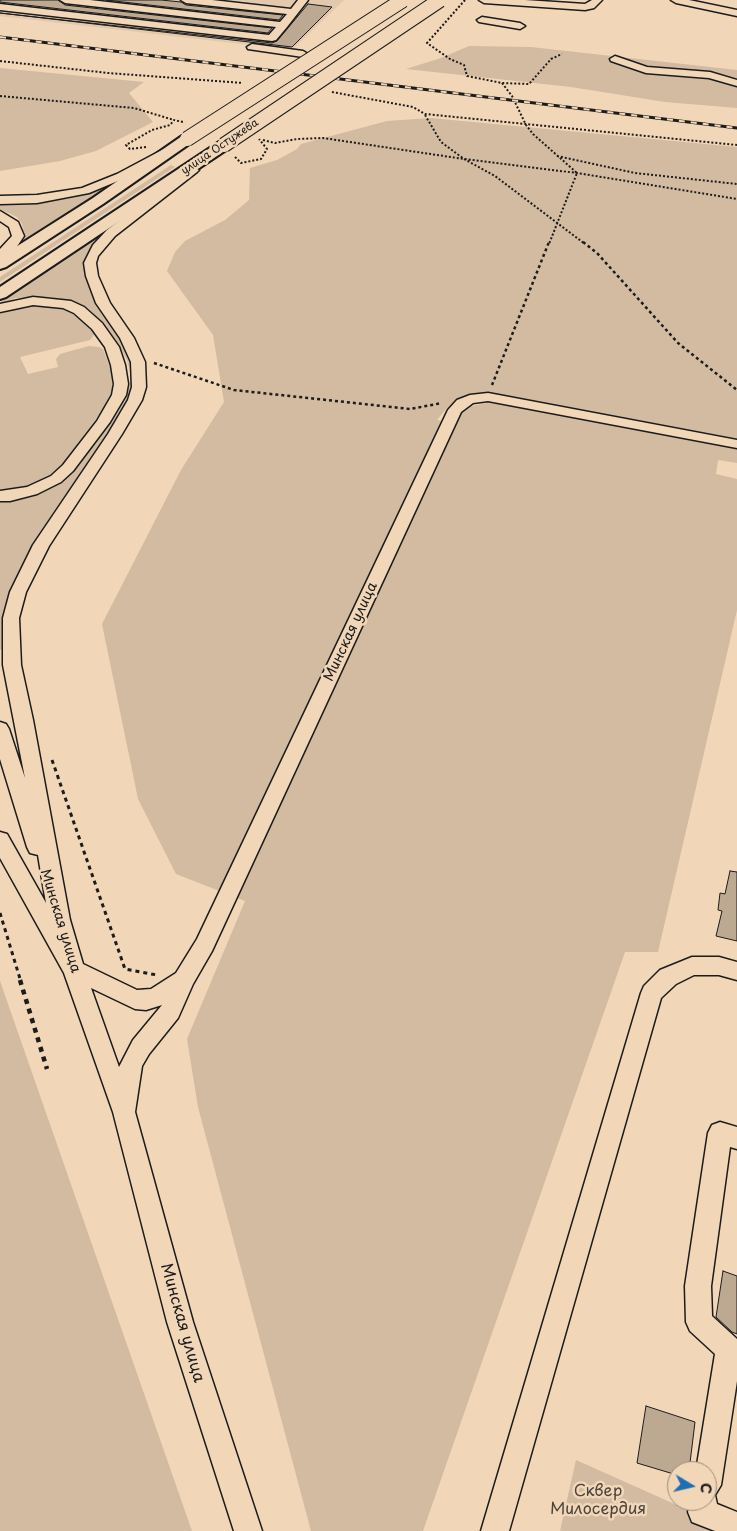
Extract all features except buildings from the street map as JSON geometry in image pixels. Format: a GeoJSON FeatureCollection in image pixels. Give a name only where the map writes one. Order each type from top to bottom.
{"type":"FeatureCollection","features":[{"type":"Feature","properties":{"kind":"main road","name":"улица Остужева"},"geometry":{"type":"LineString","coordinates":[[0,264],[98,201],[187,139],[403,0]]}},
{"type":"Feature","properties":{"kind":"main road","name":"улица Остужева"},"geometry":{"type":"LineString","coordinates":[[0,294],[228,150],[440,0]]}},
{"type":"Feature","properties":{"kind":"street"},"geometry":{"type":"LineString","coordinates":[[65,0],[284,25]]}},
{"type":"Feature","properties":{"kind":"street"},"geometry":{"type":"LineString","coordinates":[[186,0],[295,12]]}},
{"type":"Feature","properties":{"kind":"street"},"geometry":{"type":"LineString","coordinates":[[258,8],[266,0]]}},
{"type":"Feature","properties":{"kind":"street"},"geometry":{"type":"LineString","coordinates":[[0,6],[272,38],[304,0]]}},
{"type":"Feature","properties":{"kind":"street"},"geometry":{"type":"LineString","coordinates":[[484,0],[585,7],[591,6],[597,0]]}},
{"type":"Feature","properties":{"kind":"street"},"geometry":{"type":"LineString","coordinates":[[499,0],[482,20],[520,26]]}},
{"type":"Feature","properties":{"kind":"street"},"geometry":{"type":"LineString","coordinates":[[676,0],[737,13]]}},
{"type":"Feature","properties":{"kind":"street"},"geometry":{"type":"LineString","coordinates":[[0,16],[162,34],[303,54]]}},
{"type":"Feature","properties":{"kind":"street"},"geometry":{"type":"LineString","coordinates":[[615,58],[646,70],[710,75],[737,83]]}},
{"type":"Feature","properties":{"kind":"street"},"geometry":{"type":"LineString","coordinates":[[0,200],[58,197],[92,189],[120,176],[187,139]]}},
{"type":"Feature","properties":{"kind":"street"},"geometry":{"type":"LineString","coordinates":[[60,922],[24,720],[12,665],[11,635],[14,605],[24,576],[40,545],[115,434],[135,400],[139,387],[140,374],[138,362],[126,338],[103,303],[92,276],[90,263],[92,256],[111,233],[228,150]]}},
{"type":"Feature","properties":{"kind":"street"},"geometry":{"type":"LineString","coordinates":[[0,215],[14,225],[18,236],[12,245],[0,255]]}},
{"type":"Feature","properties":{"kind":"street"},"geometry":{"type":"LineString","coordinates":[[0,308],[33,301],[66,304],[79,310],[97,326],[112,347],[118,365],[121,384],[119,395],[103,422],[68,468],[56,479],[32,491],[10,496],[0,496]]}},
{"type":"Feature","properties":{"kind":"street","name":"Минская улица"},"geometry":{"type":"LineString","coordinates":[[124,1112],[131,1064],[141,1046],[170,1011],[184,980],[205,946],[455,410],[462,403],[470,399],[488,397],[737,444]]}},
{"type":"Feature","properties":{"kind":"street","name":"Минская улица"},"geometry":{"type":"LineString","coordinates":[[0,729],[74,970],[124,1112],[180,1322],[248,1531]]}},
{"type":"Feature","properties":{"kind":"street"},"geometry":{"type":"LineString","coordinates":[[0,840],[74,970],[135,999],[146,1000],[158,997],[184,980]]}},
{"type":"Feature","properties":{"kind":"street"},"geometry":{"type":"LineString","coordinates":[[495,1531],[520,1452],[652,993],[668,977],[692,966],[719,966],[737,970]]}},
{"type":"Feature","properties":{"kind":"street"},"geometry":{"type":"LineString","coordinates":[[712,1461],[733,1350],[698,1322],[698,1286],[720,1133],[737,1138]]}},
{"type":"Feature","properties":{"kind":"street"},"geometry":{"type":"LineString","coordinates":[[702,1511],[737,1526]]}},
{"type":"Feature","properties":{"kind":"path"},"geometry":{"type":"LineString","coordinates":[[465,0],[427,43],[450,59],[464,65],[467,76],[502,83],[529,84],[550,59],[562,54]]}},
{"type":"Feature","properties":{"kind":"path"},"geometry":{"type":"LineString","coordinates":[[0,61],[108,73],[244,84]]}},
{"type":"Feature","properties":{"kind":"path"},"geometry":{"type":"LineString","coordinates":[[502,83],[512,96],[526,125],[556,156],[577,173]]}},
{"type":"Feature","properties":{"kind":"path"},"geometry":{"type":"LineString","coordinates":[[330,92],[413,107],[425,114],[737,145]]}},
{"type":"Feature","properties":{"kind":"path"},"geometry":{"type":"LineString","coordinates":[[0,96],[134,108],[174,120]]}},
{"type":"Feature","properties":{"kind":"path"},"geometry":{"type":"LineString","coordinates":[[425,114],[441,142],[464,159],[495,176],[597,253],[678,343],[737,390]]}},
{"type":"Feature","properties":{"kind":"path"},"geometry":{"type":"LineString","coordinates":[[228,150],[241,163],[261,159],[267,149],[259,139],[275,143],[297,139],[323,138],[464,159],[577,173],[737,199]]}},
{"type":"Feature","properties":{"kind":"path"},"geometry":{"type":"LineString","coordinates":[[556,156],[635,173],[737,184]]}},
{"type":"Feature","properties":{"kind":"path"},"geometry":{"type":"LineString","coordinates":[[488,397],[577,173]]}},
{"type":"Feature","properties":{"kind":"path"},"geometry":{"type":"LineString","coordinates":[[152,358],[154,369]]}},
{"type":"Feature","properties":{"kind":"path"},"geometry":{"type":"LineString","coordinates":[[154,363],[234,390],[410,409]]}},
{"type":"Feature","properties":{"kind":"path"},"geometry":{"type":"LineString","coordinates":[[52,759],[125,969],[184,980]]}},
{"type":"Feature","properties":{"kind":"path"},"geometry":{"type":"LineString","coordinates":[[0,913],[47,1069]]}},
{"type":"Feature","properties":{"kind":"shaded area"},"geometry":{"type":"Polygon","coordinates":[[[0,0],[344,0],[292,50],[0,16],[0,0]]]}},
{"type":"Feature","properties":{"kind":"green space"},"geometry":{"type":"Polygon","coordinates":[[[469,46],[531,47],[737,70],[737,108],[665,102],[571,87],[406,69],[441,58],[469,46]]]}},
{"type":"Feature","properties":{"kind":"green space"},"geometry":{"type":"Polygon","coordinates":[[[0,68],[144,82],[129,93],[153,122],[96,151],[60,161],[0,171],[0,68]]]}},
{"type":"Feature","properties":{"kind":"green space"},"geometry":{"type":"Polygon","coordinates":[[[431,118],[737,147],[737,441],[503,397],[474,394],[446,409],[437,420],[454,423],[462,413],[472,406],[487,403],[510,404],[737,446],[737,463],[718,460],[716,474],[737,479],[737,610],[658,952],[625,952],[423,1531],[311,1531],[198,1107],[187,1039],[245,901],[176,874],[138,799],[102,624],[181,470],[224,402],[213,335],[167,271],[175,252],[185,241],[225,220],[249,200],[250,168],[277,160],[297,149],[301,144],[387,121],[431,118]]]}},
{"type":"Feature","properties":{"kind":"green space"},"geometry":{"type":"Polygon","coordinates":[[[171,165],[175,167],[0,282],[0,277],[171,165]]]}},
{"type":"Feature","properties":{"kind":"green space"},"geometry":{"type":"Polygon","coordinates":[[[118,182],[22,242],[24,234],[22,224],[17,217],[0,209],[0,203],[37,203],[71,198],[104,189],[118,182]]]}},
{"type":"Feature","properties":{"kind":"green space"},"geometry":{"type":"Polygon","coordinates":[[[100,236],[93,244],[87,256],[86,276],[95,297],[132,359],[133,389],[120,417],[59,504],[19,571],[10,593],[4,622],[3,649],[0,650],[0,502],[32,497],[54,487],[69,475],[84,458],[122,403],[129,387],[131,375],[127,360],[120,347],[88,308],[68,300],[49,297],[15,298],[0,304],[0,302],[100,236]]]}},
{"type":"Feature","properties":{"kind":"green space"},"geometry":{"type":"Polygon","coordinates":[[[26,306],[65,309],[86,323],[94,335],[90,340],[20,357],[28,374],[58,367],[56,359],[60,354],[89,346],[99,347],[103,349],[112,373],[112,391],[104,408],[60,468],[39,483],[13,491],[0,492],[0,314],[26,306]]]}},
{"type":"Feature","properties":{"kind":"green space"},"geometry":{"type":"Polygon","coordinates":[[[0,981],[192,1531],[0,1531],[0,981]]]}},
{"type":"Feature","properties":{"kind":"green space","name":"Сквер Милосердия"},"geometry":{"type":"Polygon","coordinates":[[[576,1460],[667,1501],[667,1511],[690,1511],[735,1531],[560,1531],[576,1460]]]}},
{"type":"Feature","properties":{"kind":"railway"},"geometry":{"type":"LineString","coordinates":[[0,37],[737,128]]}}]}
